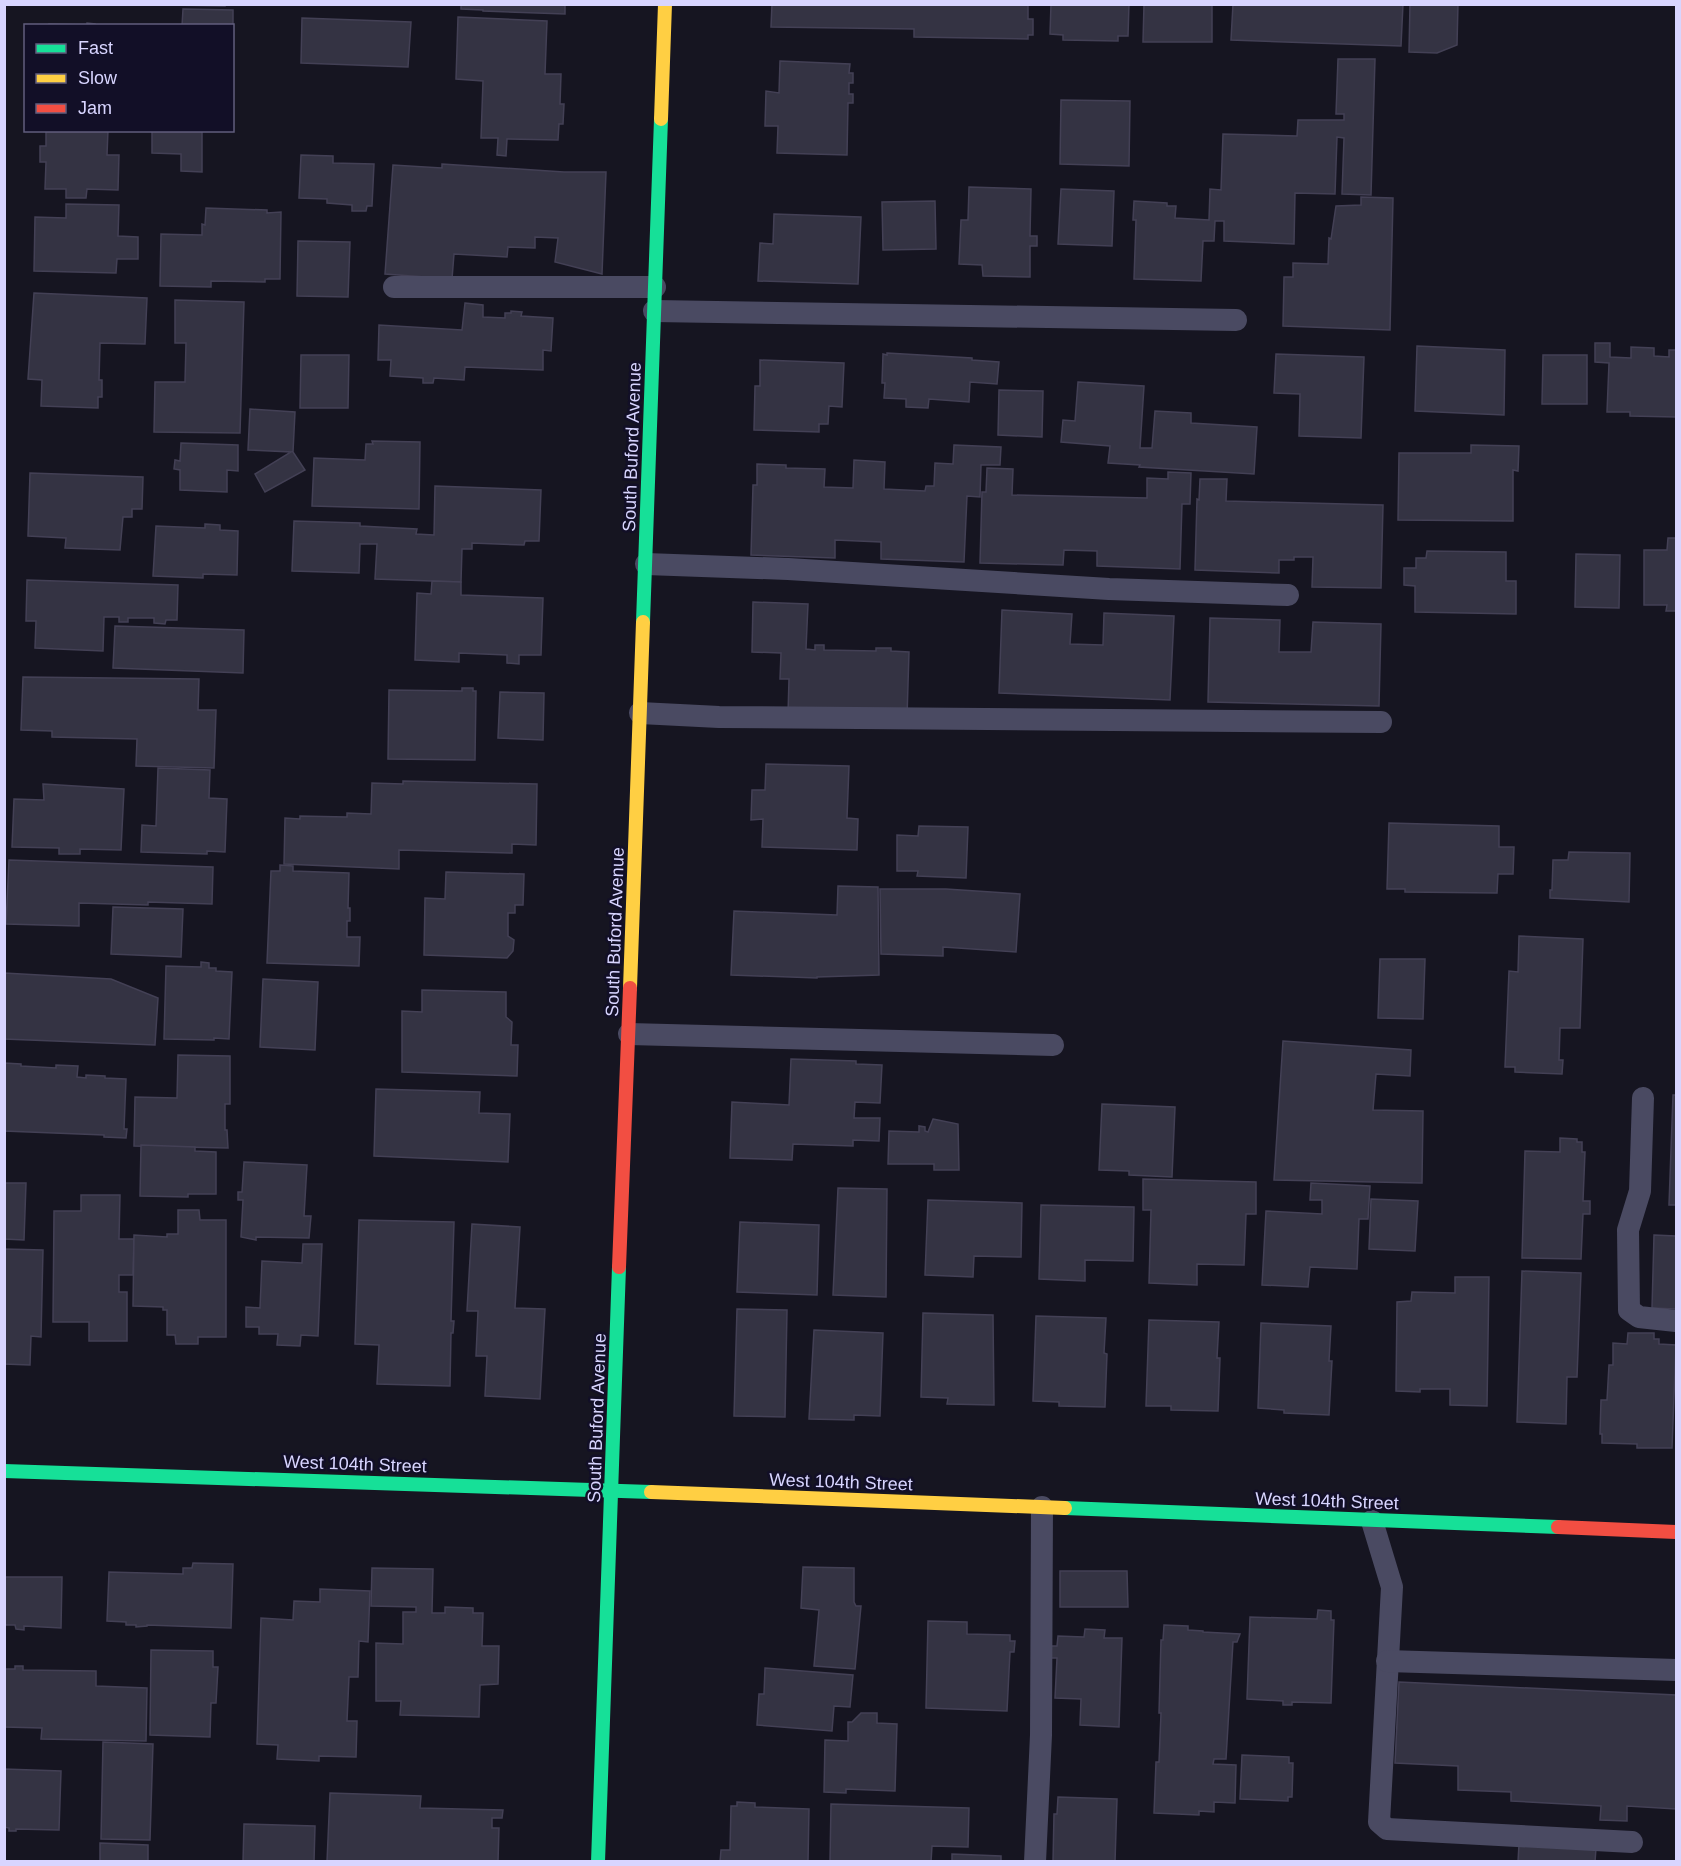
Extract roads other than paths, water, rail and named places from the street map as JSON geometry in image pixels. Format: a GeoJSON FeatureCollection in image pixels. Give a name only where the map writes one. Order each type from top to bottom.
{"type":"FeatureCollection","features":[{"type":"Feature","properties":{"kind":"street","name":"South Buford Avenue"},"geometry":{"type":"LineString","coordinates":[[598,1862],[665,4]]}},
{"type":"Feature","properties":{"kind":"street","name":"West 104th Street"},"geometry":{"type":"LineString","coordinates":[[4,1471],[613,1491],[1677,1532]]}},
{"type":"Feature","properties":{"kind":"lane"},"geometry":{"type":"LineString","coordinates":[[394,287],[655,287]]}},
{"type":"Feature","properties":{"kind":"lane"},"geometry":{"type":"LineString","coordinates":[[654,311],[1236,320]]}},
{"type":"Feature","properties":{"kind":"lane"},"geometry":{"type":"LineString","coordinates":[[646,564],[788,569],[1109,589],[1288,595]]}},
{"type":"Feature","properties":{"kind":"lane"},"geometry":{"type":"LineString","coordinates":[[640,713],[719,717],[1380,722]]}},
{"type":"Feature","properties":{"kind":"lane"},"geometry":{"type":"LineString","coordinates":[[629,1034],[1053,1045]]}},
{"type":"Feature","properties":{"kind":"lane"},"geometry":{"type":"LineString","coordinates":[[1643,1098],[1640,1191],[1628,1230],[1629,1310],[1639,1317],[1677,1321]]}},
{"type":"Feature","properties":{"kind":"lane"},"geometry":{"type":"LineString","coordinates":[[1035,1862],[1041,1734],[1042,1507]]}},
{"type":"Feature","properties":{"kind":"lane"},"geometry":{"type":"LineString","coordinates":[[1372,1521],[1392,1587],[1379,1822],[1387,1829],[1632,1842]]}},
{"type":"Feature","properties":{"kind":"lane"},"geometry":{"type":"LineString","coordinates":[[1387,1661],[1677,1670]]}}]}
